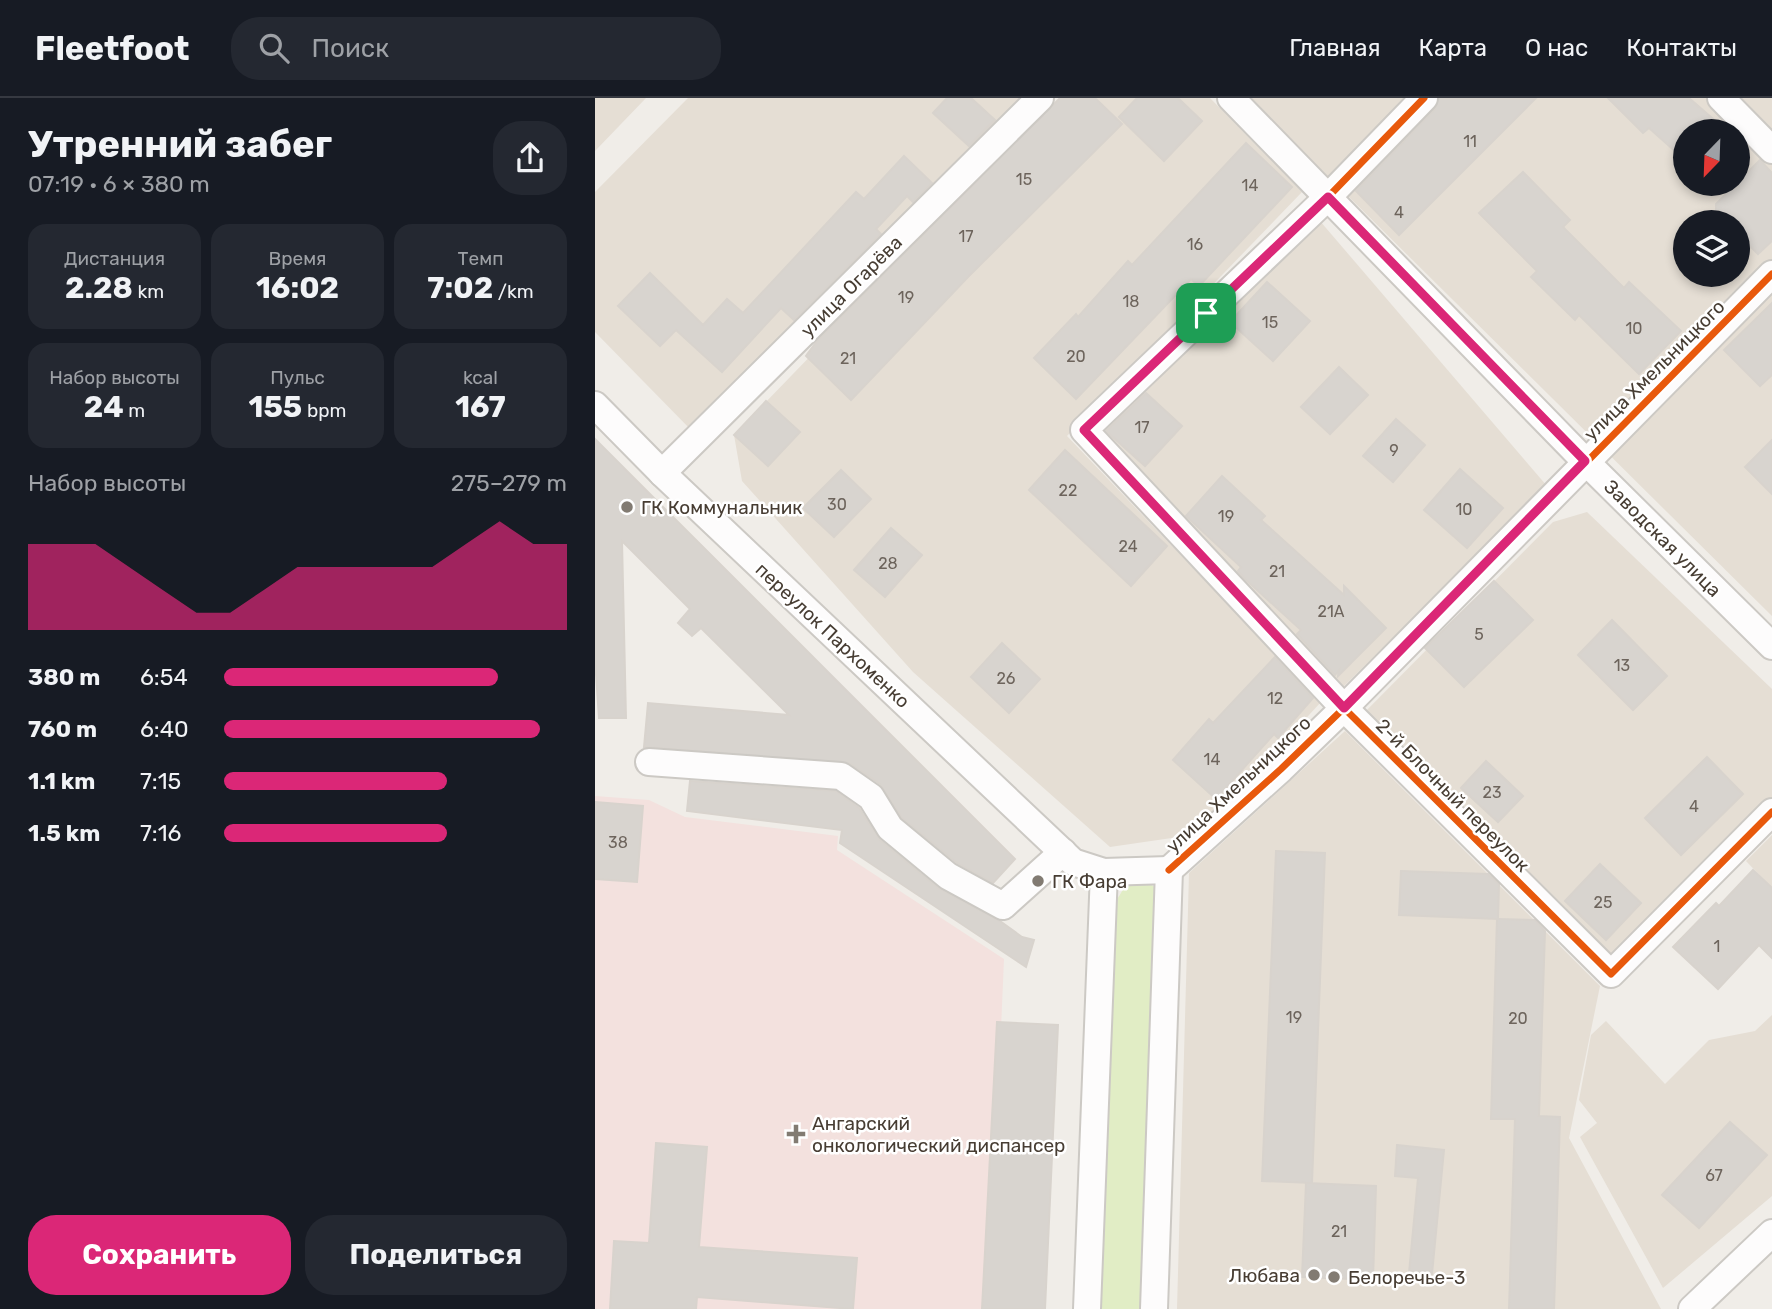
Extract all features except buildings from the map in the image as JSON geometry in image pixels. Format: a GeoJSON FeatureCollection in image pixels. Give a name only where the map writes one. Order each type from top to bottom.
{"type":"FeatureCollection","features":[{"type":"Feature","properties":{"kind":"street","name":"улица Огарёва"},"geometry":{"type":"LineString","coordinates":[[662,473],[1040,98]]}},
{"type":"Feature","properties":{"kind":"street","name":"Заводская улица"},"geometry":{"type":"LineString","coordinates":[[1231,98],[1585,461],[1772,646]]}},
{"type":"Feature","properties":{"kind":"street","name":"2-й Блочный переулок"},"geometry":{"type":"LineString","coordinates":[[1424,98],[1328,197],[1084,430],[1344,708],[1611,974],[1772,812]]}},
{"type":"Feature","properties":{"kind":"street"},"geometry":{"type":"LineString","coordinates":[[1721,98],[1772,150]]}},
{"type":"Feature","properties":{"kind":"street","name":"улица Хмельницкого"},"geometry":{"type":"LineString","coordinates":[[1168,870],[1282,769],[1344,708],[1772,274]]}},
{"type":"Feature","properties":{"kind":"street","name":"переулок Пархоменко"},"geometry":{"type":"LineString","coordinates":[[595,405],[662,473],[1068,857]]}},
{"type":"Feature","properties":{"kind":"street"},"geometry":{"type":"LineString","coordinates":[[649,762],[841,776],[871,797],[890,828],[948,876],[1003,906],[1068,857],[1104,872],[1168,870],[1154,1309]]}},
{"type":"Feature","properties":{"kind":"street"},"geometry":{"type":"LineString","coordinates":[[1087,1309],[1104,872]]}},
{"type":"Feature","properties":{"kind":"street"},"geometry":{"type":"LineString","coordinates":[[1692,1309],[1772,1233]]}},
{"type":"Feature","properties":{"kind":"shaded area"},"geometry":{"type":"Polygon","coordinates":[[[595,98],[646,98],[595,151],[595,98]]]}},
{"type":"Feature","properties":{"kind":"shaded area"},"geometry":{"type":"Polygon","coordinates":[[[688,98],[1023,98],[694,433],[595,332],[595,192],[688,98]]]}},
{"type":"Feature","properties":{"kind":"shaded area"},"geometry":{"type":"Polygon","coordinates":[[[1060,98],[1210,98],[1302,192],[1067,436],[1321,702],[1199,834],[1110,847],[913,672],[742,481],[734,435],[1060,98]]]}},
{"type":"Feature","properties":{"kind":"shaded area"},"geometry":{"type":"Polygon","coordinates":[[[1249,98],[1772,98],[1772,616],[1249,98]]]}},
{"type":"Feature","properties":{"kind":"shaded area"},"geometry":{"type":"Polygon","coordinates":[[[1320,221],[1547,486],[1341,689],[1097,430],[1320,221]]]}},
{"type":"Feature","properties":{"kind":"shaded area"},"geometry":{"type":"Polygon","coordinates":[[[1587,512],[1772,689],[1772,797],[1612,957],[1358,719],[1553,522],[1587,512]]]}},
{"type":"Feature","properties":{"kind":"shaded area"},"geometry":{"type":"Polygon","coordinates":[[[1345,731],[1600,986],[1569,1138],[1661,1309],[1177,1309],[1189,873],[1345,731]]]}},
{"type":"Feature","properties":{"kind":"shaded area","name":"Ангарский онкологический диспансер"},"geometry":{"type":"Polygon","coordinates":[[[595,796],[649,800],[685,817],[838,836],[837,850],[1004,959],[989,1309],[595,1309],[595,796]]]}},
{"type":"Feature","properties":{"kind":"shaded area"},"geometry":{"type":"Polygon","coordinates":[[[1772,835],[1772,888],[1746,861],[1772,835]]]}},
{"type":"Feature","properties":{"kind":"shaded area"},"geometry":{"type":"Polygon","coordinates":[[[1772,1015],[1772,1196],[1663,1288],[1580,1137],[1597,1123],[1579,1100],[1591,1035],[1606,1021],[1665,1084],[1709,1040],[1755,1031],[1772,1015]]]}},
{"type":"Feature","properties":{"kind":"green space"},"geometry":{"type":"Polygon","coordinates":[[[1132,875],[1157,888],[1141,1309],[1099,1309],[1113,906],[1132,875]]]}},
{"type":"Feature","properties":{"kind":"cycle path"},"geometry":{"type":"LineString","coordinates":[[1424,98],[1328,197],[1084,430],[1344,708],[1611,974],[1772,812]]}},
{"type":"Feature","properties":{"kind":"cycle path"},"geometry":{"type":"LineString","coordinates":[[1169,870],[1344,708],[1772,274]]}},
{"type":"Feature","properties":{"kind":"place","name":"ГК Коммунальник"},"geometry":{"type":"Point","coordinates":[627,507]}},
{"type":"Feature","properties":{"kind":"place","name":"ГК Фара"},"geometry":{"type":"Point","coordinates":[1038,881]}},
{"type":"Feature","properties":{"kind":"place","name":"Ангарский онкологический диспансер"},"geometry":{"type":"Point","coordinates":[796,1134]}},
{"type":"Feature","properties":{"kind":"place","name":"Любава"},"geometry":{"type":"Point","coordinates":[1314,1275]}},
{"type":"Feature","properties":{"kind":"place","name":"Белоречье-3"},"geometry":{"type":"Point","coordinates":[1334,1277]}},
{"type":"Feature","properties":{"kind":"route"},"geometry":{"type":"LineString","coordinates":[[1328,197],[1585,461],[1344,708],[1084,430],[1206,313],[1328,197]]}}]}
